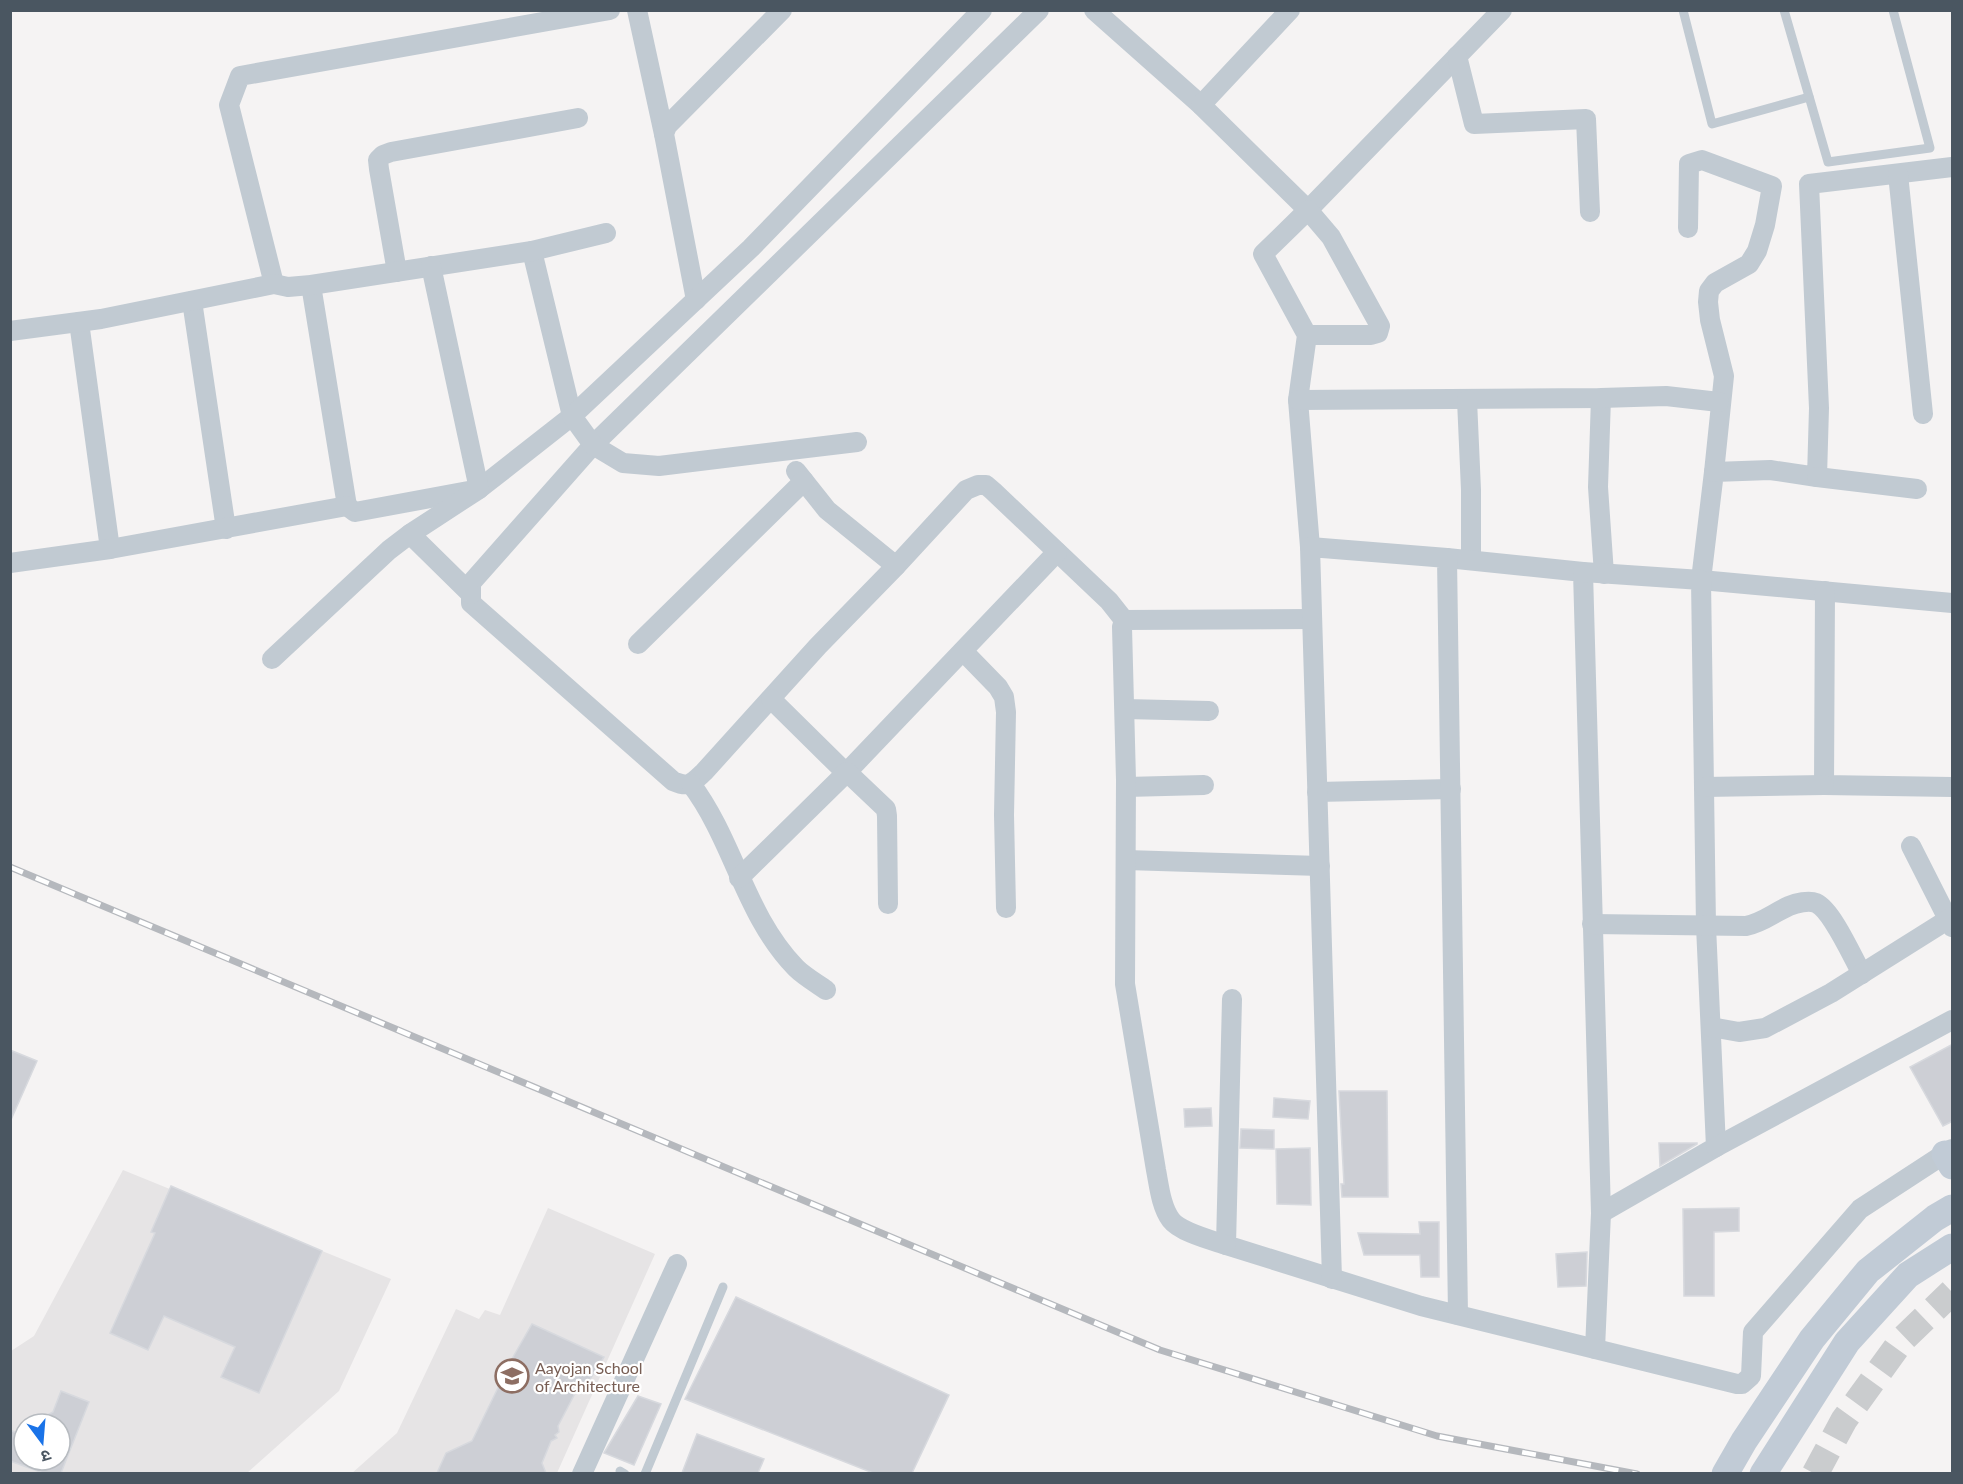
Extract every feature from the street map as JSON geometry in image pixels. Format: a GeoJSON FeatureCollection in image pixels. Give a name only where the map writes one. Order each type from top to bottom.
{"type":"FeatureCollection","features":[{"type":"Feature","properties":{"kind":"main road"},"geometry":{"type":"LineString","coordinates":[[1725,1473],[1812,1339],[1868,1271],[1935,1218],[1953,1208]]}},
{"type":"Feature","properties":{"kind":"main road"},"geometry":{"type":"LineString","coordinates":[[1763,1473],[1847,1342],[1908,1275],[1953,1247]]}},
{"type":"Feature","properties":{"kind":"street"},"geometry":{"type":"LineString","coordinates":[[274,284],[229,105],[240,76],[610,10]]}},
{"type":"Feature","properties":{"kind":"street"},"geometry":{"type":"LineString","coordinates":[[637,10],[696,300]]}},
{"type":"Feature","properties":{"kind":"street"},"geometry":{"type":"LineString","coordinates":[[664,134],[667,126],[782,10]]}},
{"type":"Feature","properties":{"kind":"street"},"geometry":{"type":"LineString","coordinates":[[272,659],[389,550],[479,489],[572,416],[751,248],[982,10]]}},
{"type":"Feature","properties":{"kind":"street"},"geometry":{"type":"LineString","coordinates":[[1039,10],[593,445],[471,583],[471,603],[673,781],[684,786],[691,784],[966,490],[978,485],[986,485],[993,491],[1109,601],[1124,620]]}},
{"type":"Feature","properties":{"kind":"street"},"geometry":{"type":"LineString","coordinates":[[1094,10],[1201,105],[1308,210],[1331,237],[1380,326],[1378,333],[1371,335],[1307,335]]}},
{"type":"Feature","properties":{"kind":"street"},"geometry":{"type":"LineString","coordinates":[[1201,105],[1290,10]]}},
{"type":"Feature","properties":{"kind":"street"},"geometry":{"type":"LineString","coordinates":[[1332,1279],[1310,547],[1298,400],[1307,335],[1263,254],[1502,10]]}},
{"type":"Feature","properties":{"kind":"street"},"geometry":{"type":"LineString","coordinates":[[1457,56],[1474,124],[1586,119],[1590,212]]}},
{"type":"Feature","properties":{"kind":"street"},"geometry":{"type":"LineString","coordinates":[[397,272],[378,160],[382,155],[578,118]]}},
{"type":"Feature","properties":{"kind":"street"},"geometry":{"type":"LineString","coordinates":[[1688,228],[1689,164],[1702,160],[1772,186],[1765,225],[1753,258],[1741,271],[1715,283],[1709,291],[1708,302],[1710,321],[1724,376],[1719,402],[1714,472],[1701,580],[1706,926],[1716,1147]]}},
{"type":"Feature","properties":{"kind":"street"},"geometry":{"type":"LineString","coordinates":[[1817,477],[1819,408],[1809,184],[1953,167]]}},
{"type":"Feature","properties":{"kind":"street"},"geometry":{"type":"LineString","coordinates":[[1898,174],[1923,414]]}},
{"type":"Feature","properties":{"kind":"street"},"geometry":{"type":"LineString","coordinates":[[10,331],[79,322],[274,284],[288,287],[311,285],[532,250],[606,233]]}},
{"type":"Feature","properties":{"kind":"street"},"geometry":{"type":"LineString","coordinates":[[532,250],[572,416],[593,445],[623,463],[659,466],[857,442]]}},
{"type":"Feature","properties":{"kind":"street"},"geometry":{"type":"LineString","coordinates":[[431,266],[479,489]]}},
{"type":"Feature","properties":{"kind":"street"},"geometry":{"type":"LineString","coordinates":[[311,285],[347,506],[355,512],[479,489]]}},
{"type":"Feature","properties":{"kind":"street"},"geometry":{"type":"LineString","coordinates":[[192,301],[226,529]]}},
{"type":"Feature","properties":{"kind":"street"},"geometry":{"type":"LineString","coordinates":[[79,322],[110,549]]}},
{"type":"Feature","properties":{"kind":"street"},"geometry":{"type":"LineString","coordinates":[[1298,400],[1467,400],[1665,396],[1719,402]]}},
{"type":"Feature","properties":{"kind":"street"},"geometry":{"type":"LineString","coordinates":[[1601,398],[1598,487],[1604,574]]}},
{"type":"Feature","properties":{"kind":"street"},"geometry":{"type":"LineString","coordinates":[[1467,400],[1472,490],[1471,560]]}},
{"type":"Feature","properties":{"kind":"street"},"geometry":{"type":"LineString","coordinates":[[1714,472],[1770,470],[1917,489]]}},
{"type":"Feature","properties":{"kind":"street"},"geometry":{"type":"LineString","coordinates":[[638,644],[800,476],[827,510],[896,566]]}},
{"type":"Feature","properties":{"kind":"street"},"geometry":{"type":"LineString","coordinates":[[10,563],[110,549],[347,506]]}},
{"type":"Feature","properties":{"kind":"street"},"geometry":{"type":"LineString","coordinates":[[410,534],[471,594]]}},
{"type":"Feature","properties":{"kind":"street"},"geometry":{"type":"LineString","coordinates":[[1310,547],[1953,603]]}},
{"type":"Feature","properties":{"kind":"street"},"geometry":{"type":"LineString","coordinates":[[739,878],[847,771],[1057,552]]}},
{"type":"Feature","properties":{"kind":"street"},"geometry":{"type":"LineString","coordinates":[[1447,558],[1458,1316]]}},
{"type":"Feature","properties":{"kind":"street"},"geometry":{"type":"LineString","coordinates":[[1583,572],[1601,1213],[1595,1349]]}},
{"type":"Feature","properties":{"kind":"street"},"geometry":{"type":"LineString","coordinates":[[1824,785],[1825,591]]}},
{"type":"Feature","properties":{"kind":"street"},"geometry":{"type":"LineString","coordinates":[[1124,620],[1312,619]]}},
{"type":"Feature","properties":{"kind":"street"},"geometry":{"type":"LineString","coordinates":[[1124,620],[1122,627],[1126,787],[1125,984],[1156,1170],[1168,1216],[1178,1226],[1226,1245],[1422,1306],[1742,1384],[1751,1376],[1753,1332],[1860,1209],[1950,1156]]}},
{"type":"Feature","properties":{"kind":"street"},"geometry":{"type":"LineString","coordinates":[[963,651],[998,687],[1004,697],[1006,712],[1004,815],[1006,908]]}},
{"type":"Feature","properties":{"kind":"street"},"geometry":{"type":"LineString","coordinates":[[771,699],[886,809],[888,816],[888,904]]}},
{"type":"Feature","properties":{"kind":"street"},"geometry":{"type":"LineString","coordinates":[[1125,709],[1209,711]]}},
{"type":"Feature","properties":{"kind":"street"},"geometry":{"type":"LineString","coordinates":[[691,784],[711,814],[759,918],[797,969],[826,990]]}},
{"type":"Feature","properties":{"kind":"street"},"geometry":{"type":"LineString","coordinates":[[1126,787],[1203,785]]}},
{"type":"Feature","properties":{"kind":"street"},"geometry":{"type":"LineString","coordinates":[[1704,787],[1824,785],[1953,787]]}},
{"type":"Feature","properties":{"kind":"street"},"geometry":{"type":"LineString","coordinates":[[1317,792],[1451,789]]}},
{"type":"Feature","properties":{"kind":"street"},"geometry":{"type":"LineString","coordinates":[[1711,1027],[1739,1032],[1765,1028],[1788,1017],[1862,974],[1949,913],[1911,846]]}},
{"type":"Feature","properties":{"kind":"street"},"geometry":{"type":"LineString","coordinates":[[1126,860],[1320,866]]}},
{"type":"Feature","properties":{"kind":"street"},"geometry":{"type":"LineString","coordinates":[[1592,924],[1746,926],[1760,923],[1788,906],[1805,902],[1816,903],[1830,915],[1862,974]]}},
{"type":"Feature","properties":{"kind":"street"},"geometry":{"type":"LineString","coordinates":[[1226,1245],[1232,999]]}},
{"type":"Feature","properties":{"kind":"street"},"geometry":{"type":"LineString","coordinates":[[1601,1213],[1716,1147],[1953,1020]]}},
{"type":"Feature","properties":{"kind":"street"},"geometry":{"type":"LineString","coordinates":[[582,1473],[677,1264]]}},
{"type":"Feature","properties":{"kind":"lane"},"geometry":{"type":"LineString","coordinates":[[1683,10],[1712,124],[1809,97]]}},
{"type":"Feature","properties":{"kind":"lane"},"geometry":{"type":"LineString","coordinates":[[1784,10],[1828,162],[1930,148],[1893,10]]}},
{"type":"Feature","properties":{"kind":"lane"},"geometry":{"type":"LineString","coordinates":[[645,1473],[723,1287]]}},
{"type":"Feature","properties":{"kind":"shaded area"},"geometry":{"type":"Polygon","coordinates":[[[123,1170],[391,1279],[339,1391],[247,1473],[11,1474],[11,1351],[34,1336],[123,1170]]]}},
{"type":"Feature","properties":{"kind":"shaded area","name":"Aayojan School of Architecture"},"geometry":{"type":"Polygon","coordinates":[[[548,1208],[655,1254],[557,1473],[351,1474],[397,1433],[456,1309],[479,1319],[485,1310],[500,1315],[548,1208]]]}},
{"type":"Feature","properties":{"kind":"building"},"geometry":{"type":"Polygon","coordinates":[[[1953,1044],[1953,1121],[1943,1126],[1910,1067],[1953,1044]]]}},
{"type":"Feature","properties":{"kind":"building"},"geometry":{"type":"Polygon","coordinates":[[[10,1050],[37,1061],[10,1122],[10,1050]]]}},
{"type":"Feature","properties":{"kind":"building"},"geometry":{"type":"Polygon","coordinates":[[[1339,1091],[1387,1091],[1388,1197],[1342,1197],[1341,1184],[1344,1184],[1339,1091]]]}},
{"type":"Feature","properties":{"kind":"building"},"geometry":{"type":"Polygon","coordinates":[[[1274,1098],[1310,1101],[1308,1119],[1273,1117],[1274,1098]]]}},
{"type":"Feature","properties":{"kind":"building"},"geometry":{"type":"Polygon","coordinates":[[[1211,1108],[1212,1126],[1185,1127],[1184,1109],[1211,1108]]]}},
{"type":"Feature","properties":{"kind":"building"},"geometry":{"type":"Polygon","coordinates":[[[1241,1129],[1274,1130],[1274,1149],[1240,1148],[1241,1129]]]}},
{"type":"Feature","properties":{"kind":"building"},"geometry":{"type":"Polygon","coordinates":[[[1659,1143],[1697,1143],[1697,1144],[1660,1166],[1659,1143]]]}},
{"type":"Feature","properties":{"kind":"building"},"geometry":{"type":"Polygon","coordinates":[[[1310,1148],[1311,1205],[1277,1204],[1276,1149],[1310,1148]]]}},
{"type":"Feature","properties":{"kind":"building"},"geometry":{"type":"Polygon","coordinates":[[[171,1186],[322,1251],[259,1393],[221,1377],[235,1347],[164,1316],[148,1350],[110,1333],[155,1233],[151,1232],[171,1186]]]}},
{"type":"Feature","properties":{"kind":"building"},"geometry":{"type":"Polygon","coordinates":[[[1739,1208],[1739,1231],[1714,1232],[1714,1296],[1684,1296],[1683,1209],[1739,1208]]]}},
{"type":"Feature","properties":{"kind":"building"},"geometry":{"type":"Polygon","coordinates":[[[1419,1222],[1439,1222],[1439,1277],[1421,1277],[1420,1255],[1364,1255],[1358,1233],[1420,1234],[1419,1222]]]}},
{"type":"Feature","properties":{"kind":"building"},"geometry":{"type":"Polygon","coordinates":[[[1587,1252],[1586,1286],[1558,1287],[1556,1254],[1587,1252]]]}},
{"type":"Feature","properties":{"kind":"building"},"geometry":{"type":"Polygon","coordinates":[[[736,1297],[949,1395],[912,1473],[873,1473],[685,1399],[736,1297]]]}},
{"type":"Feature","properties":{"kind":"building"},"geometry":{"type":"Polygon","coordinates":[[[532,1324],[604,1357],[587,1384],[581,1382],[558,1426],[559,1432],[555,1435],[557,1438],[551,1441],[542,1463],[546,1473],[437,1473],[446,1453],[472,1441],[513,1357],[532,1324]]]}},
{"type":"Feature","properties":{"kind":"building"},"geometry":{"type":"Polygon","coordinates":[[[61,1391],[89,1402],[72,1445],[72,1412],[53,1412],[61,1391]]]}},
{"type":"Feature","properties":{"kind":"building"},"geometry":{"type":"Polygon","coordinates":[[[638,1396],[661,1404],[634,1465],[604,1453],[638,1396]]]}},
{"type":"Feature","properties":{"kind":"building"},"geometry":{"type":"Polygon","coordinates":[[[10,1430],[12,1431],[12,1462],[10,1461],[10,1430]]]}},
{"type":"Feature","properties":{"kind":"building"},"geometry":{"type":"Polygon","coordinates":[[[697,1434],[764,1459],[758,1473],[682,1473],[697,1434]]]}},
{"type":"Feature","properties":{"kind":"tunnel"},"geometry":{"type":"LineString","coordinates":[[1815,1474],[1844,1420],[1902,1340],[1952,1292]]}},
{"type":"Feature","properties":{"kind":"railway"},"geometry":{"type":"LineString","coordinates":[[10,867],[1160,1350],[1437,1436],[1637,1474]]}},
{"type":"Feature","properties":{"kind":"place","name":"Aayojan School of Architecture"},"geometry":{"type":"Point","coordinates":[512,1376]}}]}
